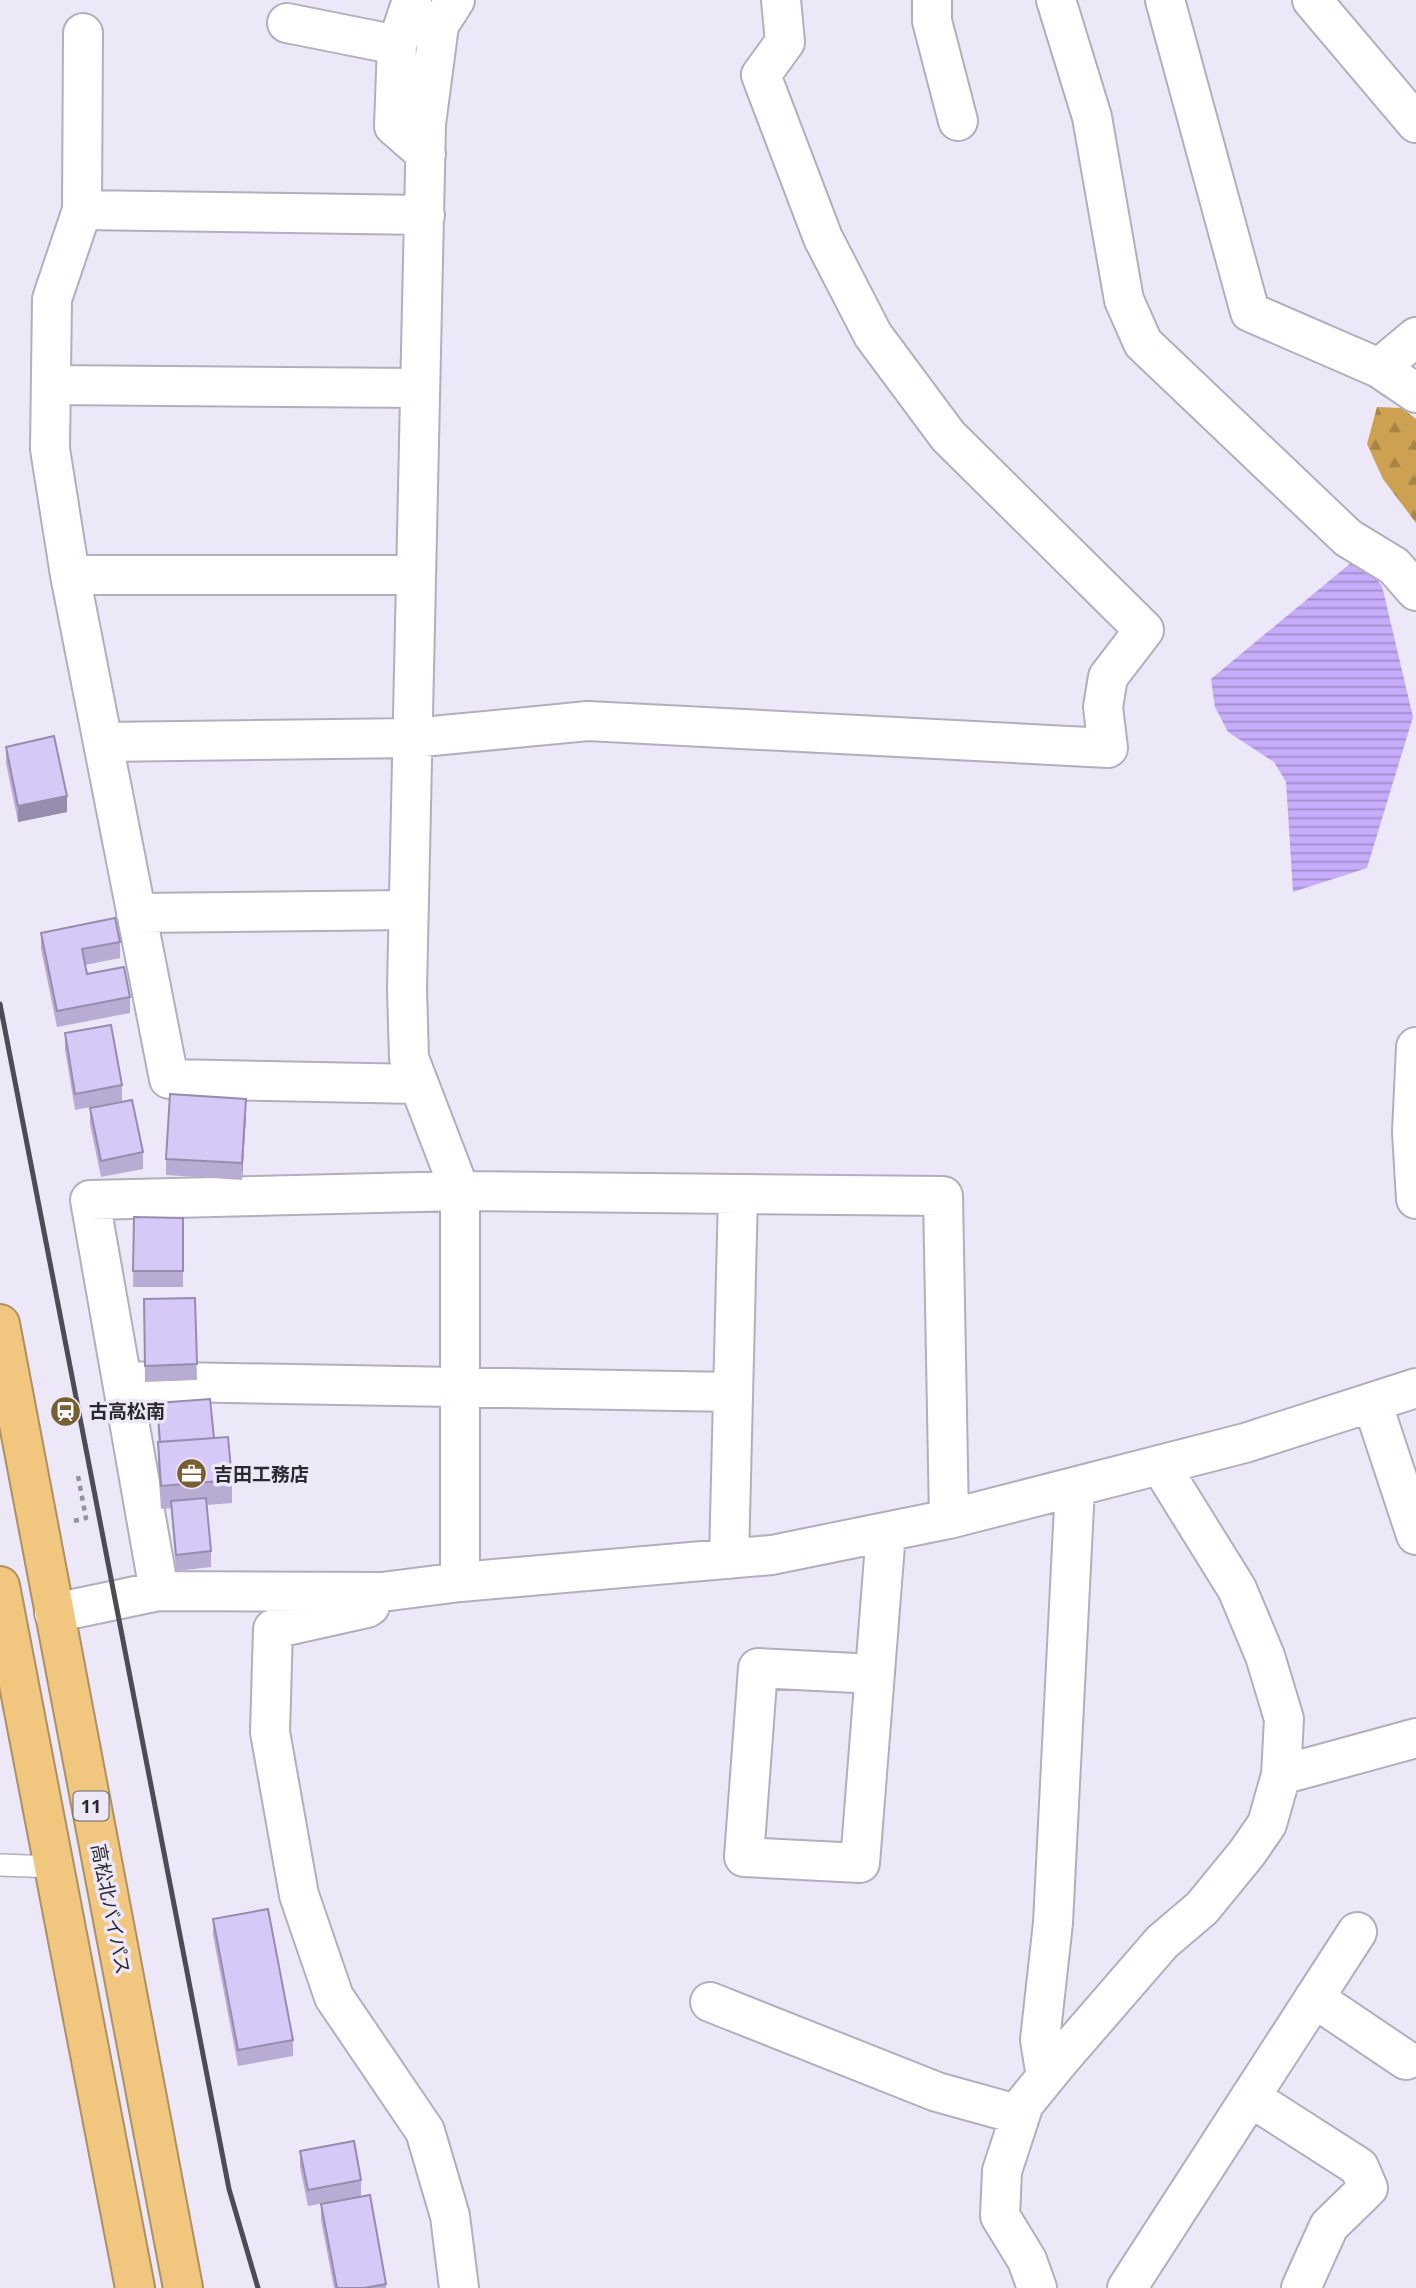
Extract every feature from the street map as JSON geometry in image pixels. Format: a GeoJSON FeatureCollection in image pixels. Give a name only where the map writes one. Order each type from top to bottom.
{"type":"FeatureCollection","features":[{"type":"Feature","properties":{"kind":"highway","name":"高松北バイパス"},"geometry":{"type":"LineString","coordinates":[[0,1324],[183,2288]]}},
{"type":"Feature","properties":{"kind":"highway","name":"11"},"geometry":{"type":"LineString","coordinates":[[0,1586],[135,2288]]}},
{"type":"Feature","properties":{"kind":"street"},"geometry":{"type":"LineString","coordinates":[[412,0],[397,45],[394,126],[426,154]]}},
{"type":"Feature","properties":{"kind":"street"},"geometry":{"type":"LineString","coordinates":[[455,0],[439,25],[426,124],[407,989],[409,1058],[460,1191],[460,1583]]}},
{"type":"Feature","properties":{"kind":"street"},"geometry":{"type":"LineString","coordinates":[[103,742],[412,738],[588,721],[1108,748],[1103,707],[1108,677],[1144,630],[947,436],[873,335],[822,237],[761,75],[785,42],[781,0]]}},
{"type":"Feature","properties":{"kind":"street"},"geometry":{"type":"LineString","coordinates":[[932,0],[932,21],[958,121]]}},
{"type":"Feature","properties":{"kind":"street"},"geometry":{"type":"LineString","coordinates":[[1056,0],[1092,117],[1124,300],[1143,343],[1348,538],[1394,566],[1416,591]]}},
{"type":"Feature","properties":{"kind":"street"},"geometry":{"type":"LineString","coordinates":[[1165,0],[1250,312],[1379,368],[1416,393]]}},
{"type":"Feature","properties":{"kind":"street"},"geometry":{"type":"LineString","coordinates":[[1312,0],[1416,123]]}},
{"type":"Feature","properties":{"kind":"street"},"geometry":{"type":"LineString","coordinates":[[287,23],[397,45]]}},
{"type":"Feature","properties":{"kind":"street"},"geometry":{"type":"LineString","coordinates":[[83,33],[82,210],[52,299],[50,449],[71,575],[169,1079],[419,1084]]}},
{"type":"Feature","properties":{"kind":"street"},"geometry":{"type":"LineString","coordinates":[[82,210],[425,215]]}},
{"type":"Feature","properties":{"kind":"street"},"geometry":{"type":"LineString","coordinates":[[1379,368],[1416,337]]}},
{"type":"Feature","properties":{"kind":"street"},"geometry":{"type":"LineString","coordinates":[[52,385],[420,388]]}},
{"type":"Feature","properties":{"kind":"street"},"geometry":{"type":"LineString","coordinates":[[71,575],[416,575]]}},
{"type":"Feature","properties":{"kind":"street"},"geometry":{"type":"LineString","coordinates":[[136,913],[409,910]]}},
{"type":"Feature","properties":{"kind":"street"},"geometry":{"type":"LineString","coordinates":[[1416,1047],[1412,1132],[1416,1199]]}},
{"type":"Feature","properties":{"kind":"street"},"geometry":{"type":"LineString","coordinates":[[159,1591],[90,1200],[460,1191],[943,1196],[949,1519]]}},
{"type":"Feature","properties":{"kind":"street"},"geometry":{"type":"LineString","coordinates":[[729,1559],[738,1194]]}},
{"type":"Feature","properties":{"kind":"street"},"geometry":{"type":"LineString","coordinates":[[122,1381],[733,1392]]}},
{"type":"Feature","properties":{"kind":"street"},"geometry":{"type":"LineString","coordinates":[[54,1613],[159,1591],[382,1592],[772,1555],[949,1519],[1245,1443],[1416,1388]]}},
{"type":"Feature","properties":{"kind":"street"},"geometry":{"type":"LineString","coordinates":[[1372,1402],[1416,1535]]}},
{"type":"Feature","properties":{"kind":"street"},"geometry":{"type":"LineString","coordinates":[[1037,2288],[1027,2260],[1000,2216],[1002,2171],[1024,2104],[1162,1942],[1202,1908],[1247,1853],[1267,1825],[1281,1775],[1284,1719],[1265,1656],[1237,1589],[1160,1465]]}},
{"type":"Feature","properties":{"kind":"street"},"geometry":{"type":"LineString","coordinates":[[1046,2077],[1040,2040],[1054,1923],[1075,1487]]}},
{"type":"Feature","properties":{"kind":"street"},"geometry":{"type":"LineString","coordinates":[[875,1674],[758,1668],[744,1857],[860,1863],[875,1674],[886,1532]]}},
{"type":"Feature","properties":{"kind":"street"},"geometry":{"type":"LineString","coordinates":[[382,1592],[367,1608],[273,1629],[270,1732],[299,1895],[334,1997],[425,2130],[450,2216],[459,2288]]}},
{"type":"Feature","properties":{"kind":"street"},"geometry":{"type":"LineString","coordinates":[[1281,1775],[1416,1738]]}},
{"type":"Feature","properties":{"kind":"street"},"geometry":{"type":"LineString","coordinates":[[1127,2288],[1357,1932]]}},
{"type":"Feature","properties":{"kind":"street"},"geometry":{"type":"LineString","coordinates":[[1314,1998],[1406,2060]]}},
{"type":"Feature","properties":{"kind":"street"},"geometry":{"type":"LineString","coordinates":[[710,2002],[937,2092],[1020,2115]]}},
{"type":"Feature","properties":{"kind":"street"},"geometry":{"type":"LineString","coordinates":[[1250,2097],[1359,2167],[1368,2188],[1329,2226],[1301,2288]]}},
{"type":"Feature","properties":{"kind":"lane"},"geometry":{"type":"LineString","coordinates":[[0,1865],[54,1867]]}},
{"type":"Feature","properties":{"kind":"path"},"geometry":{"type":"LineString","coordinates":[[78,1476],[86,1518]]}},
{"type":"Feature","properties":{"kind":"green space"},"geometry":{"type":"Polygon","coordinates":[[[1377,407],[1402,408],[1416,419],[1416,523],[1383,479],[1367,444],[1377,407]]]}},
{"type":"Feature","properties":{"kind":"shaded area"},"geometry":{"type":"Polygon","coordinates":[[[1358,557],[1382,586],[1413,717],[1367,868],[1293,892],[1286,782],[1274,762],[1228,732],[1215,707],[1211,679],[1358,557]]]}},
{"type":"Feature","properties":{"kind":"building"},"geometry":{"type":"Polygon","coordinates":[[[54,736],[67,796],[18,806],[6,747],[54,736]]]}},
{"type":"Feature","properties":{"kind":"building"},"geometry":{"type":"Polygon","coordinates":[[[115,918],[120,942],[82,949],[87,974],[124,967],[130,997],[57,1011],[41,933],[115,918]]]}},
{"type":"Feature","properties":{"kind":"building"},"geometry":{"type":"Polygon","coordinates":[[[111,1025],[122,1085],[75,1094],[65,1033],[111,1025]]]}},
{"type":"Feature","properties":{"kind":"building"},"geometry":{"type":"Polygon","coordinates":[[[170,1094],[246,1099],[242,1163],[166,1159],[170,1094]]]}},
{"type":"Feature","properties":{"kind":"building"},"geometry":{"type":"Polygon","coordinates":[[[132,1100],[143,1152],[101,1161],[90,1108],[132,1100]]]}},
{"type":"Feature","properties":{"kind":"building"},"geometry":{"type":"Polygon","coordinates":[[[134,1217],[183,1218],[183,1271],[133,1271],[134,1217]]]}},
{"type":"Feature","properties":{"kind":"building"},"geometry":{"type":"Polygon","coordinates":[[[195,1298],[197,1364],[145,1366],[144,1299],[195,1298]]]}},
{"type":"Feature","properties":{"kind":"building"},"geometry":{"type":"Polygon","coordinates":[[[210,1399],[214,1438],[160,1442],[157,1403],[210,1399]]]}},
{"type":"Feature","properties":{"kind":"building"},"geometry":{"type":"Polygon","coordinates":[[[228,1437],[232,1480],[161,1486],[158,1442],[228,1437]]]}},
{"type":"Feature","properties":{"kind":"building"},"geometry":{"type":"Polygon","coordinates":[[[206,1498],[211,1551],[176,1555],[171,1501],[206,1498]]]}},
{"type":"Feature","properties":{"kind":"building"},"geometry":{"type":"Polygon","coordinates":[[[268,1909],[293,2040],[238,2050],[213,1919],[268,1909]]]}},
{"type":"Feature","properties":{"kind":"building"},"geometry":{"type":"Polygon","coordinates":[[[354,2141],[361,2180],[308,2190],[300,2151],[354,2141]]]}},
{"type":"Feature","properties":{"kind":"building"},"geometry":{"type":"Polygon","coordinates":[[[370,2195],[386,2284],[364,2288],[337,2288],[321,2204],[370,2195]]]}},
{"type":"Feature","properties":{"kind":"railway"},"geometry":{"type":"LineString","coordinates":[[0,1004],[229,2189],[258,2288]]}},
{"type":"Feature","properties":{"kind":"place","name":"古高松南"},"geometry":{"type":"Point","coordinates":[66,1411]}},
{"type":"Feature","properties":{"kind":"place","name":"吉田工務店"},"geometry":{"type":"Point","coordinates":[191,1474]}}]}
